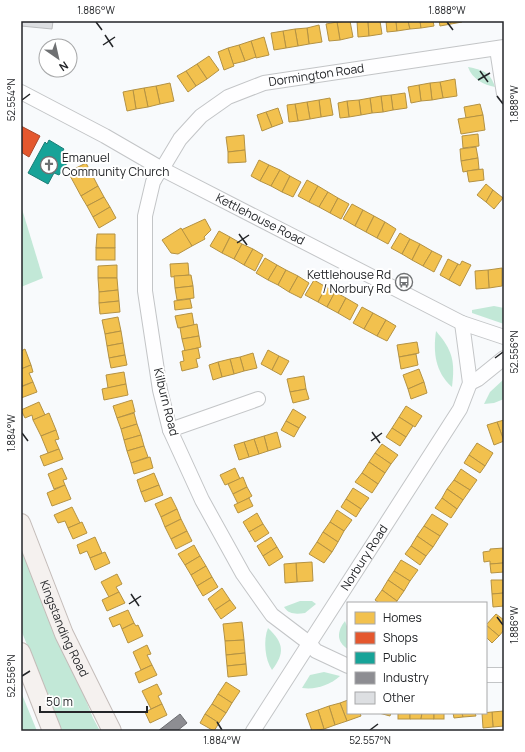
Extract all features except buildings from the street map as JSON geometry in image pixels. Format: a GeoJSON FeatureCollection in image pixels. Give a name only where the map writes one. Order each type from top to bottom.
{"type":"FeatureCollection","features":[{"type":"Feature","properties":{"kind":"main road","name":"Kingstanding Road"},"geometry":{"type":"LineString","coordinates":[[21,523],[64,634],[112,731]]}},
{"type":"Feature","properties":{"kind":"main road"},"geometry":{"type":"LineString","coordinates":[[21,652],[52,731]]}},
{"type":"Feature","properties":{"kind":"street"},"geometry":{"type":"LineString","coordinates":[[500,48],[504,94]]}},
{"type":"Feature","properties":{"kind":"street","name":"Dormington Road"},"geometry":{"type":"LineString","coordinates":[[162,169],[180,139],[202,116],[228,97],[264,83],[500,48]]}},
{"type":"Feature","properties":{"kind":"street","name":"Kettlehouse Road"},"geometry":{"type":"LineString","coordinates":[[21,92],[105,136],[162,169],[462,323],[504,337]]}},
{"type":"Feature","properties":{"kind":"street","name":"Kilburn Road"},"geometry":{"type":"LineString","coordinates":[[162,169],[156,175],[153,182],[145,216],[145,291],[160,390],[170,430],[202,500],[243,574],[272,615],[316,651],[347,666]]}},
{"type":"Feature","properties":{"kind":"street","name":"Norbury Road"},"geometry":{"type":"LineString","coordinates":[[253,731],[462,405],[470,383],[470,374],[462,323]]}},
{"type":"Feature","properties":{"kind":"street"},"geometry":{"type":"LineString","coordinates":[[470,383],[478,379],[504,358]]}},
{"type":"Feature","properties":{"kind":"street"},"geometry":{"type":"LineString","coordinates":[[170,430],[258,399]]}},
{"type":"Feature","properties":{"kind":"street"},"geometry":{"type":"LineString","coordinates":[[487,675],[504,675]]}},
{"type":"Feature","properties":{"kind":"green space"},"geometry":{"type":"Polygon","coordinates":[[[468,67],[485,72],[491,78],[495,87],[479,81],[472,75],[468,67]]]}},
{"type":"Feature","properties":{"kind":"green space"},"geometry":{"type":"Polygon","coordinates":[[[22,209],[43,278],[21,287],[21,210],[22,209]]]}},
{"type":"Feature","properties":{"kind":"green space"},"geometry":{"type":"Polygon","coordinates":[[[494,306],[504,308],[504,324],[472,313],[472,310],[494,306]]]}},
{"type":"Feature","properties":{"kind":"green space"},"geometry":{"type":"Polygon","coordinates":[[[436,331],[442,338],[452,357],[452,387],[442,375],[436,361],[436,331]]]}},
{"type":"Feature","properties":{"kind":"green space"},"geometry":{"type":"Polygon","coordinates":[[[504,379],[504,399],[494,403],[484,404],[490,392],[504,379]]]}},
{"type":"Feature","properties":{"kind":"green space"},"geometry":{"type":"Polygon","coordinates":[[[21,538],[93,718],[100,731],[62,731],[21,630],[21,538]]]}},
{"type":"Feature","properties":{"kind":"green space"},"geometry":{"type":"Polygon","coordinates":[[[300,601],[312,601],[316,604],[305,613],[296,614],[291,613],[284,607],[300,601]]]}},
{"type":"Feature","properties":{"kind":"green space"},"geometry":{"type":"Polygon","coordinates":[[[345,621],[347,626],[347,648],[341,643],[339,636],[342,625],[345,621]]]}},
{"type":"Feature","properties":{"kind":"green space"},"geometry":{"type":"Polygon","coordinates":[[[268,628],[277,638],[281,648],[279,658],[272,670],[268,661],[266,650],[266,633],[268,628]]]}},
{"type":"Feature","properties":{"kind":"green space"},"geometry":{"type":"Polygon","coordinates":[[[324,672],[340,676],[332,682],[322,686],[302,688],[310,675],[324,672]]]}},
{"type":"Feature","properties":{"kind":"green space"},"geometry":{"type":"Polygon","coordinates":[[[21,692],[37,731],[21,731],[21,692]]]}},
{"type":"Feature","properties":{"kind":"place","name":"Emanuel Community Church"},"geometry":{"type":"Point","coordinates":[49,165]}},
{"type":"Feature","properties":{"kind":"place","name":"Kettlehouse Rd / Norbury Rd"},"geometry":{"type":"Point","coordinates":[404,282]}}]}
